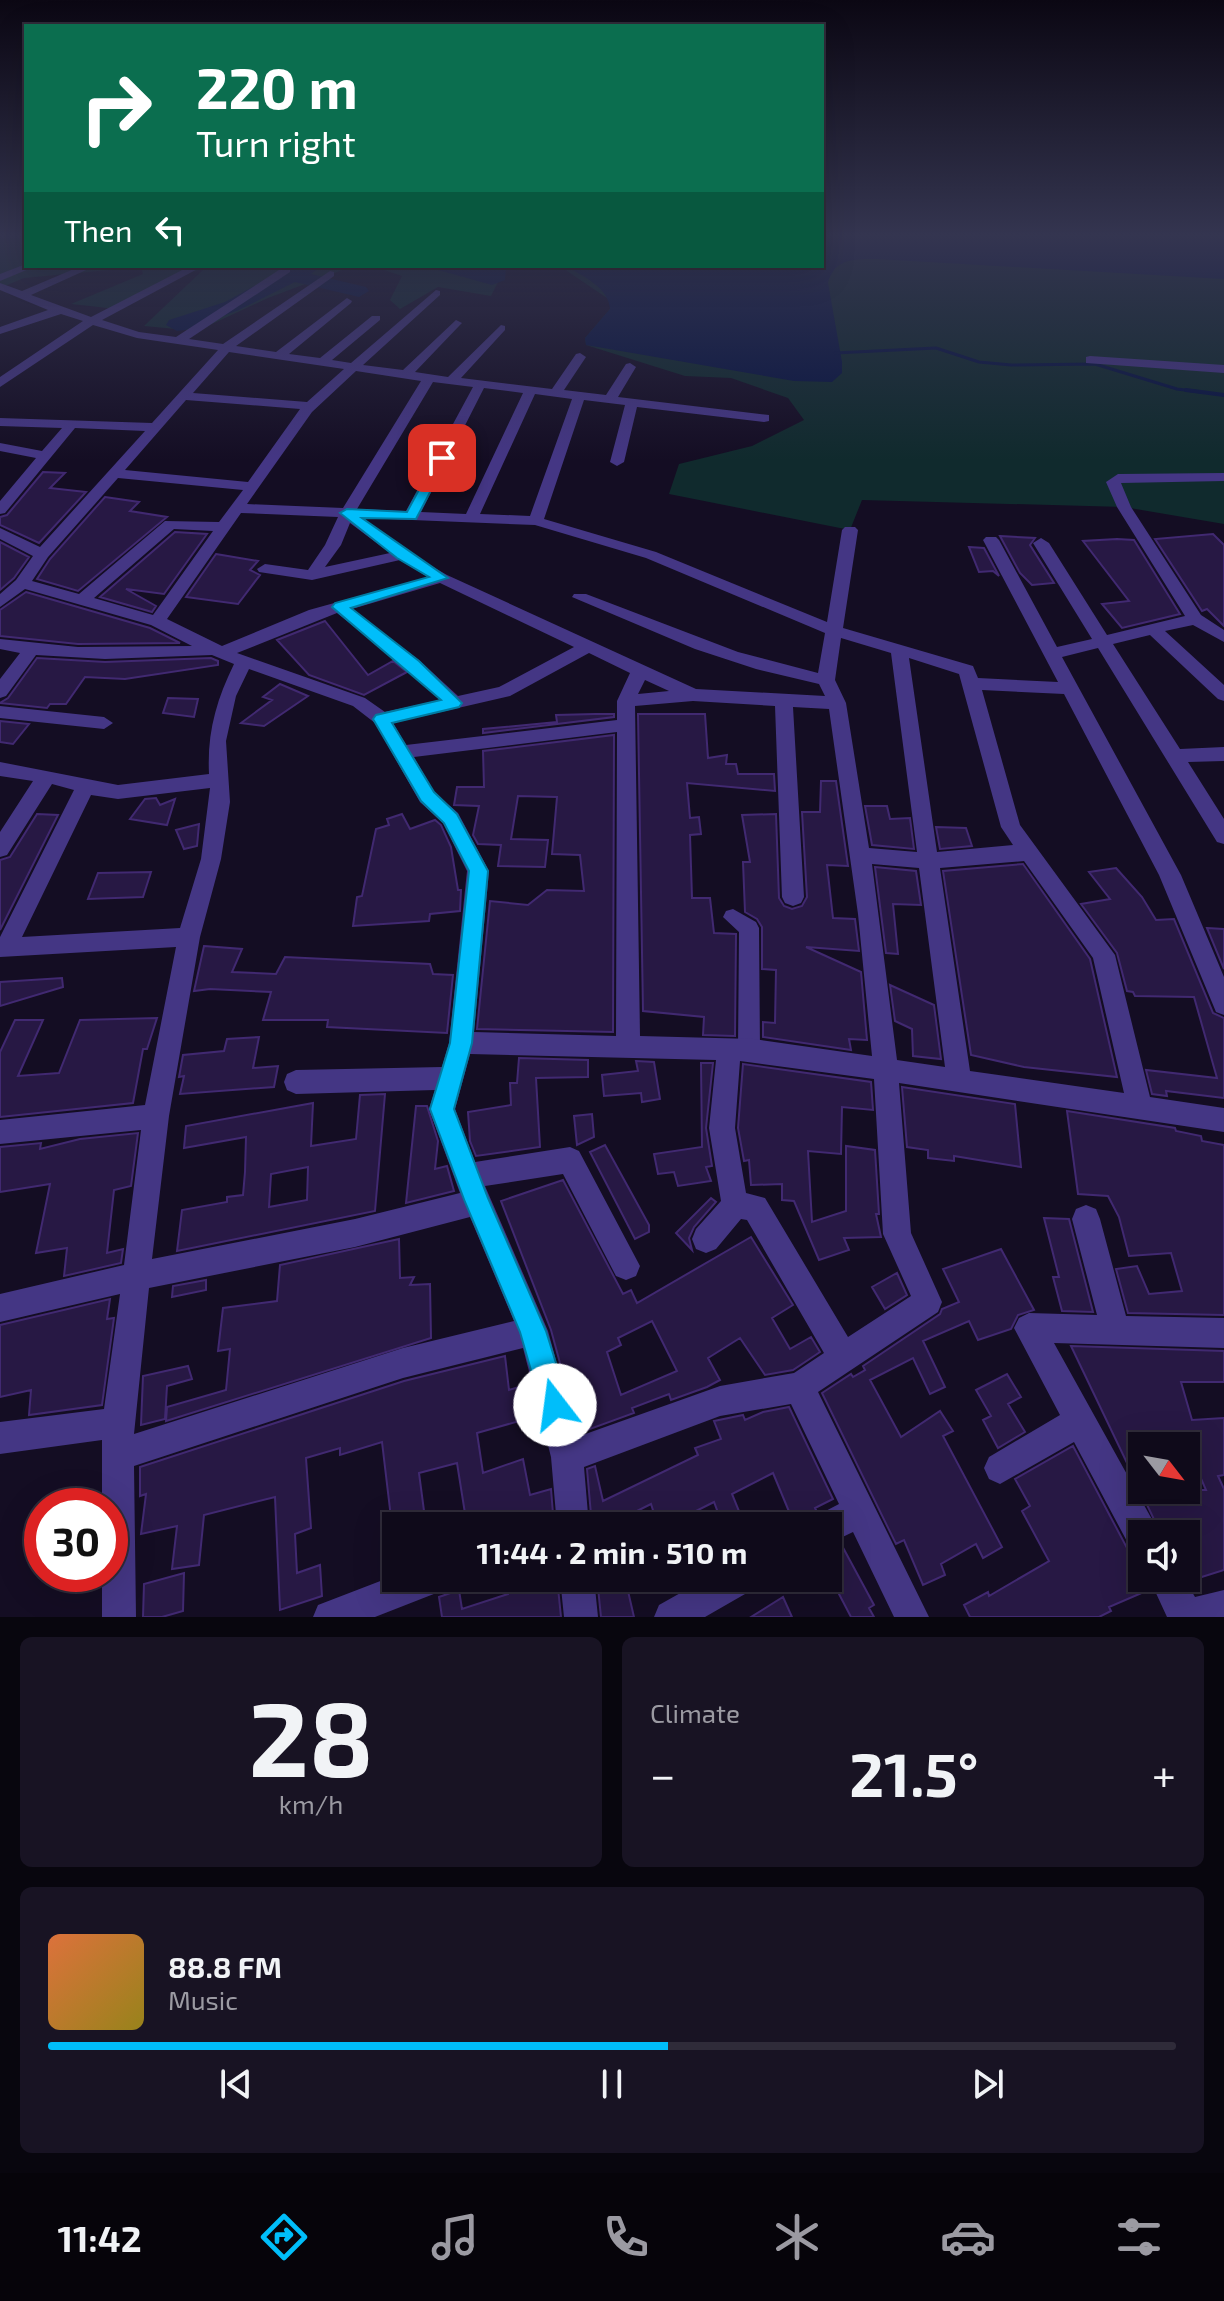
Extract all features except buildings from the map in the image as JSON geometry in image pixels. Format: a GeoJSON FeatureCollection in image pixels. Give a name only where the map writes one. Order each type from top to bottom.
{"type":"FeatureCollection","features":[{"type":"Feature","properties":{"kind":"street"},"geometry":{"type":"LineString","coordinates":[[0,383],[91,321],[113,309]]}},
{"type":"Feature","properties":{"kind":"street"},"geometry":{"type":"LineString","coordinates":[[181,339],[226,309]]}},
{"type":"Feature","properties":{"kind":"street"},"geometry":{"type":"LineString","coordinates":[[0,602],[22,583],[42,554],[228,346],[280,309]]}},
{"type":"Feature","properties":{"kind":"street"},"geometry":{"type":"LineString","coordinates":[[281,354],[336,309]]}},
{"type":"Feature","properties":{"kind":"street"},"geometry":{"type":"LineString","coordinates":[[157,621],[250,486],[310,406],[418,309]]}},
{"type":"Feature","properties":{"kind":"street"},"geometry":{"type":"LineString","coordinates":[[0,331],[61,310],[137,335],[480,385],[764,418]]}},
{"type":"Feature","properties":{"kind":"street"},"geometry":{"type":"LineString","coordinates":[[324,361],[376,318]]}},
{"type":"Feature","properties":{"kind":"street"},"geometry":{"type":"LineString","coordinates":[[406,374],[456,323]]}},
{"type":"Feature","properties":{"kind":"street"},"geometry":{"type":"LineString","coordinates":[[451,381],[501,328]]}},
{"type":"Feature","properties":{"kind":"street"},"geometry":{"type":"LineString","coordinates":[[555,394],[580,357]]}},
{"type":"Feature","properties":{"kind":"street"},"geometry":{"type":"LineString","coordinates":[[1090,360],[1224,369]]}},
{"type":"Feature","properties":{"kind":"street"},"geometry":{"type":"LineString","coordinates":[[610,400],[630,367]]}},
{"type":"Feature","properties":{"kind":"street"},"geometry":{"type":"LineString","coordinates":[[312,575],[333,545],[347,513],[365,488],[429,378]]}},
{"type":"Feature","properties":{"kind":"street"},"geometry":{"type":"LineString","coordinates":[[411,516],[480,385]]}},
{"type":"Feature","properties":{"kind":"street"},"geometry":{"type":"LineString","coordinates":[[471,518],[530,391]]}},
{"type":"Feature","properties":{"kind":"street"},"geometry":{"type":"LineString","coordinates":[[182,396],[310,406]]}},
{"type":"Feature","properties":{"kind":"street"},"geometry":{"type":"LineString","coordinates":[[536,521],[579,397]]}},
{"type":"Feature","properties":{"kind":"street"},"geometry":{"type":"LineString","coordinates":[[617,462],[632,403]]}},
{"type":"Feature","properties":{"kind":"street"},"geometry":{"type":"LineString","coordinates":[[0,422],[154,427]]}},
{"type":"Feature","properties":{"kind":"street"},"geometry":{"type":"LineString","coordinates":[[0,510],[72,424]]}},
{"type":"Feature","properties":{"kind":"street"},"geometry":{"type":"LineString","coordinates":[[0,447],[46,456]]}},
{"type":"Feature","properties":{"kind":"street"},"geometry":{"type":"LineString","coordinates":[[114,473],[250,486]]}},
{"type":"Feature","properties":{"kind":"street"},"geometry":{"type":"LineString","coordinates":[[1224,477],[1113,480],[1124,507],[1195,619],[1224,637]]}},
{"type":"Feature","properties":{"kind":"street"},"geometry":{"type":"LineString","coordinates":[[236,508],[536,521],[651,555],[835,631],[967,670],[1011,827],[1104,955],[1140,1108]]}},
{"type":"Feature","properties":{"kind":"street"},"geometry":{"type":"LineString","coordinates":[[347,513],[402,555],[441,578],[693,695]]}},
{"type":"Feature","properties":{"kind":"street"},"geometry":{"type":"LineString","coordinates":[[83,599],[154,541],[170,524],[222,527]]}},
{"type":"Feature","properties":{"kind":"street"},"geometry":{"type":"LineString","coordinates":[[567,1457],[720,1401],[799,1387],[928,1302],[897,1234],[886,1070],[860,855],[837,703],[826,680],[850,530]]}},
{"type":"Feature","properties":{"kind":"street"},"geometry":{"type":"LineString","coordinates":[[0,533],[42,554]]}},
{"type":"Feature","properties":{"kind":"street"},"geometry":{"type":"LineString","coordinates":[[991,540],[1170,875],[1224,1005]]}},
{"type":"Feature","properties":{"kind":"street"},"geometry":{"type":"LineString","coordinates":[[1041,543],[1224,836]]}},
{"type":"Feature","properties":{"kind":"street"},"geometry":{"type":"LineString","coordinates":[[265,569],[312,575],[402,555]]}},
{"type":"Feature","properties":{"kind":"street"},"geometry":{"type":"LineString","coordinates":[[0,644],[31,650],[227,654],[340,607],[441,578]]}},
{"type":"Feature","properties":{"kind":"street"},"geometry":{"type":"LineString","coordinates":[[22,583],[157,621],[279,675],[359,702],[382,719],[427,797],[451,818],[478,871],[461,1043],[442,1109],[472,1189],[533,1331],[567,1457],[570,1512]]}},
{"type":"Feature","properties":{"kind":"street"},"geometry":{"type":"LineString","coordinates":[[580,597],[703,646],[794,674],[826,680]]}},
{"type":"Feature","properties":{"kind":"street"},"geometry":{"type":"LineString","coordinates":[[340,607],[414,665],[454,703]]}},
{"type":"Feature","properties":{"kind":"street"},"geometry":{"type":"LineString","coordinates":[[1052,654],[1195,619]]}},
{"type":"Feature","properties":{"kind":"street"},"geometry":{"type":"LineString","coordinates":[[1155,631],[1224,695]]}},
{"type":"Feature","properties":{"kind":"street"},"geometry":{"type":"LineString","coordinates":[[382,719],[504,692],[587,647]]}},
{"type":"Feature","properties":{"kind":"street"},"geometry":{"type":"LineString","coordinates":[[0,692],[31,650]]}},
{"type":"Feature","properties":{"kind":"street"},"geometry":{"type":"LineString","coordinates":[[899,651],[959,1081]]}},
{"type":"Feature","properties":{"kind":"street"},"geometry":{"type":"LineString","coordinates":[[119,1617],[118,1423],[156,1116],[189,937],[211,859],[220,802],[217,741],[227,696],[227,654]]}},
{"type":"Feature","properties":{"kind":"street"},"geometry":{"type":"LineString","coordinates":[[628,1047],[626,701],[640,671]]}},
{"type":"Feature","properties":{"kind":"street"},"geometry":{"type":"LineString","coordinates":[[969,684],[1070,688]]}},
{"type":"Feature","properties":{"kind":"street"},"geometry":{"type":"LineString","coordinates":[[626,701],[693,695],[837,703]]}},
{"type":"Feature","properties":{"kind":"street"},"geometry":{"type":"LineString","coordinates":[[784,698],[793,897]]}},
{"type":"Feature","properties":{"kind":"street"},"geometry":{"type":"LineString","coordinates":[[0,712],[104,723]]}},
{"type":"Feature","properties":{"kind":"street"},"geometry":{"type":"LineString","coordinates":[[402,752],[626,725]]}},
{"type":"Feature","properties":{"kind":"street"},"geometry":{"type":"LineString","coordinates":[[1174,756],[1224,754]]}},
{"type":"Feature","properties":{"kind":"street"},"geometry":{"type":"LineString","coordinates":[[0,769],[118,792],[219,780]]}},
{"type":"Feature","properties":{"kind":"street"},"geometry":{"type":"LineString","coordinates":[[0,849],[47,776]]}},
{"type":"Feature","properties":{"kind":"street"},"geometry":{"type":"LineString","coordinates":[[3,948],[85,787]]}},
{"type":"Feature","properties":{"kind":"street"},"geometry":{"type":"LineString","coordinates":[[860,855],[928,861],[1030,852]]}},
{"type":"Feature","properties":{"kind":"street"},"geometry":{"type":"LineString","coordinates":[[733,917],[749,928],[739,1050],[722,1128],[735,1205]]}},
{"type":"Feature","properties":{"kind":"street"},"geometry":{"type":"LineString","coordinates":[[3,948],[189,937]]}},
{"type":"Feature","properties":{"kind":"street"},"geometry":{"type":"LineString","coordinates":[[461,1043],[739,1050],[1224,1120]]}},
{"type":"Feature","properties":{"kind":"street"},"geometry":{"type":"LineString","coordinates":[[296,1082],[451,1078]]}},
{"type":"Feature","properties":{"kind":"street"},"geometry":{"type":"LineString","coordinates":[[0,1132],[156,1116]]}},
{"type":"Feature","properties":{"kind":"street"},"geometry":{"type":"LineString","coordinates":[[0,1308],[136,1276],[355,1233],[472,1189],[570,1160],[626,1266]]}},
{"type":"Feature","properties":{"kind":"street"},"geometry":{"type":"LineString","coordinates":[[735,1205],[755,1208],[843,1357]]}},
{"type":"Feature","properties":{"kind":"street"},"geometry":{"type":"LineString","coordinates":[[706,1239],[735,1205]]}},
{"type":"Feature","properties":{"kind":"street"},"geometry":{"type":"LineString","coordinates":[[1086,1219],[1116,1331]]}},
{"type":"Feature","properties":{"kind":"street"},"geometry":{"type":"LineString","coordinates":[[1134,1520],[1029,1328],[1224,1333]]}},
{"type":"Feature","properties":{"kind":"street"},"geometry":{"type":"LineString","coordinates":[[118,1455],[403,1363],[533,1331]]}},
{"type":"Feature","properties":{"kind":"street"},"geometry":{"type":"LineString","coordinates":[[799,1387],[912,1617]]}},
{"type":"Feature","properties":{"kind":"street"},"geometry":{"type":"LineString","coordinates":[[1000,1468],[1080,1421]]}},
{"type":"Feature","properties":{"kind":"street"},"geometry":{"type":"LineString","coordinates":[[0,1438],[118,1423]]}},
{"type":"Feature","properties":{"kind":"street"},"geometry":{"type":"LineString","coordinates":[[842,1520],[861,1510]]}},
{"type":"Feature","properties":{"kind":"street"},"geometry":{"type":"LineString","coordinates":[[330,1617],[395,1592]]}},
{"type":"Feature","properties":{"kind":"street"},"geometry":{"type":"LineString","coordinates":[[578,1592],[581,1617]]}},
{"type":"Feature","properties":{"kind":"street"},"geometry":{"type":"LineString","coordinates":[[671,1617],[715,1592]]}},
{"type":"Feature","properties":{"kind":"street"},"geometry":{"type":"LineString","coordinates":[[1173,1592],[1186,1617],[1224,1607]]}},
{"type":"Feature","properties":{"kind":"green space"},"geometry":{"type":"Polygon","coordinates":[[[161,309],[243,309],[197,331],[144,326],[161,309]]]}},
{"type":"Feature","properties":{"kind":"green space"},"geometry":{"type":"Polygon","coordinates":[[[610,309],[1224,309],[1224,524],[1124,507],[862,500],[850,530],[669,494],[679,464],[752,446],[804,420],[788,398],[731,378],[685,376],[586,345],[585,338],[610,309]]]}},
{"type":"Feature","properties":{"kind":"shaded area"},"geometry":{"type":"Polygon","coordinates":[[[610,309],[833,309],[842,373],[832,382],[794,381],[586,345],[585,338],[610,309]]]}},
{"type":"Feature","properties":{"kind":"waterway"},"geometry":{"type":"LineString","coordinates":[[177,325],[222,309]]}},
{"type":"Feature","properties":{"kind":"waterway"},"geometry":{"type":"LineString","coordinates":[[835,353],[936,348],[979,362],[1011,365],[1095,364],[1177,389],[1201,392]]}},
{"type":"Feature","properties":{"kind":"waterway"},"geometry":{"type":"LineString","coordinates":[[1186,390],[1224,395]]}},
{"type":"Feature","properties":{"kind":"route"},"geometry":{"type":"LineString","coordinates":[[442,458],[411,516],[347,513],[402,555],[441,578],[340,607],[414,665],[454,703],[382,719],[427,797],[451,818],[478,871],[461,1043],[442,1109],[477,1202],[533,1331],[555,1405]]}}]}
